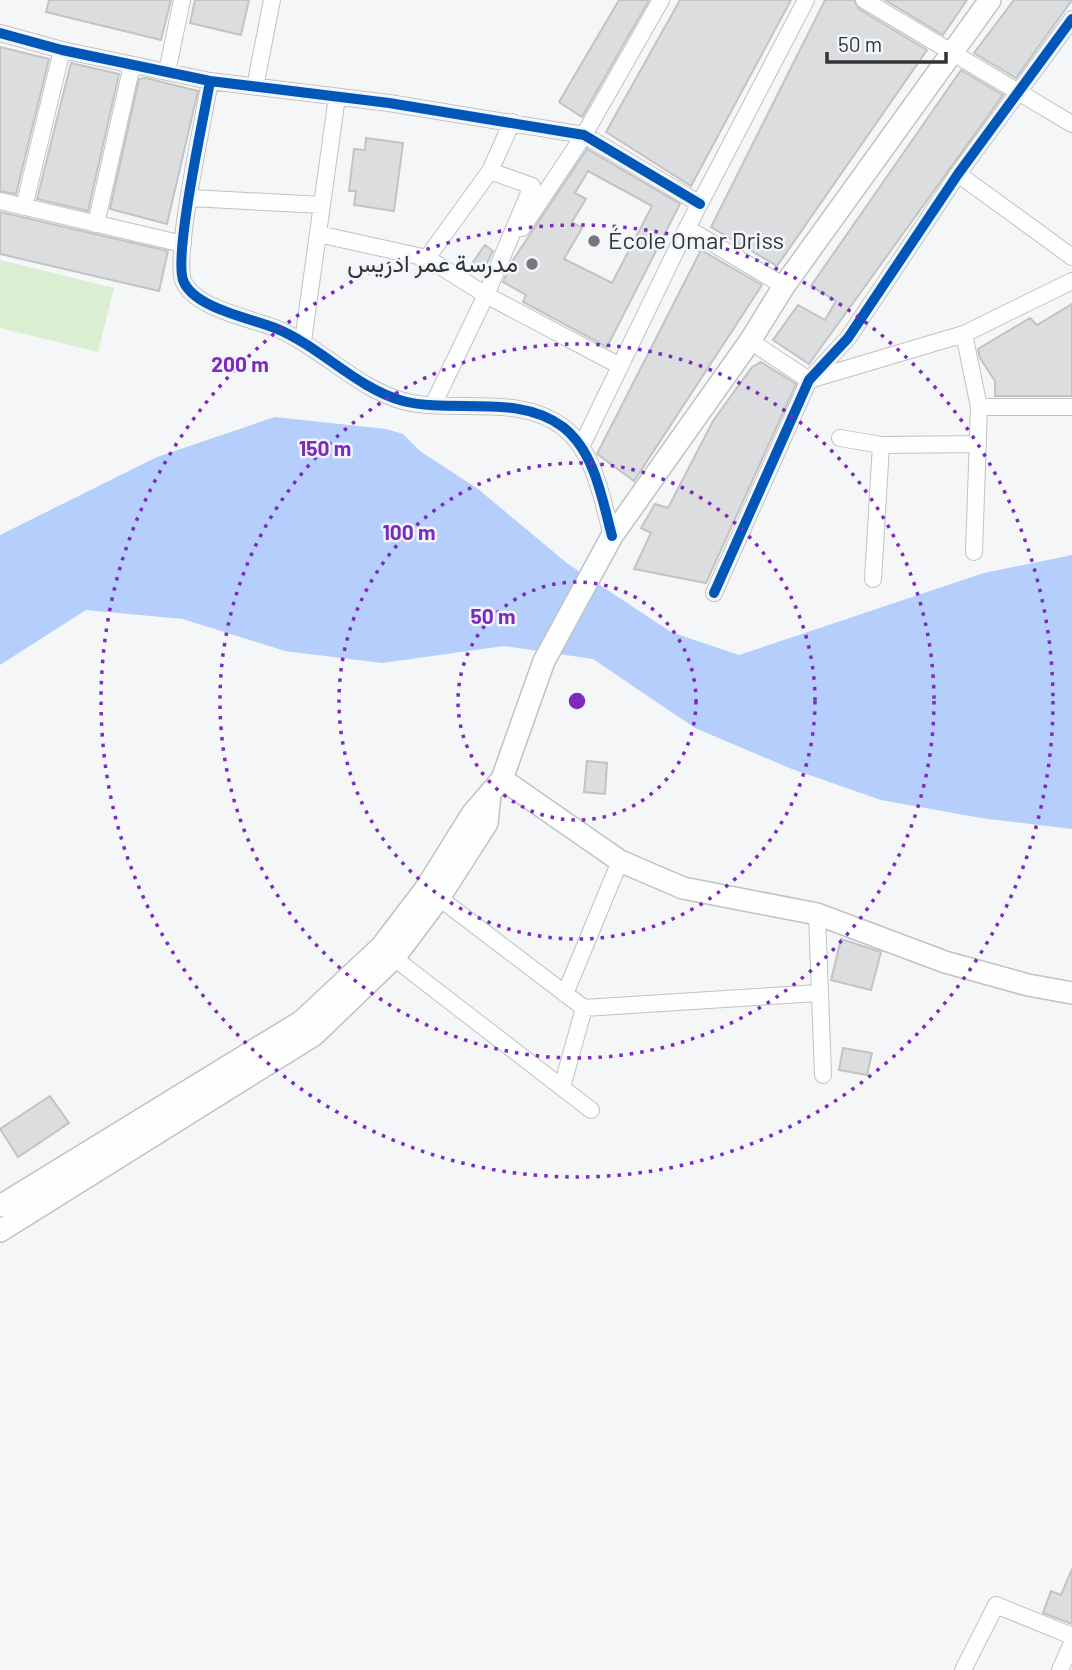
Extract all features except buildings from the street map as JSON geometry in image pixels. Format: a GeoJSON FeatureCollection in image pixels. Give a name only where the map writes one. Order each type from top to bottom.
{"type":"FeatureCollection","features":[{"type":"Feature","properties":{"kind":"main road"},"geometry":{"type":"LineString","coordinates":[[0,1206],[93,1160],[308,1028],[387,953],[432,893],[472,814],[496,786],[544,661],[609,541],[750,341],[784,286],[953,54],[986,1]]}},
{"type":"Feature","properties":{"kind":"main road"},"geometry":{"type":"LineString","coordinates":[[496,786],[620,861],[683,888],[817,914],[945,962],[1028,985],[1072,993]]}},
{"type":"Feature","properties":{"kind":"main road"},"geometry":{"type":"LineString","coordinates":[[0,1231],[93,1160]]}},
{"type":"Feature","properties":{"kind":"street"},"geometry":{"type":"LineString","coordinates":[[167,72],[183,0]]}},
{"type":"Feature","properties":{"kind":"street"},"geometry":{"type":"LineString","coordinates":[[255,86],[272,0]]}},
{"type":"Feature","properties":{"kind":"street"},"geometry":{"type":"LineString","coordinates":[[505,254],[584,135],[661,0]]}},
{"type":"Feature","properties":{"kind":"street"},"geometry":{"type":"LineString","coordinates":[[581,447],[687,228],[806,0]]}},
{"type":"Feature","properties":{"kind":"street"},"geometry":{"type":"LineString","coordinates":[[864,0],[1072,124]]}},
{"type":"Feature","properties":{"kind":"street"},"geometry":{"type":"LineString","coordinates":[[714,593],[808,380],[848,338],[958,174],[1072,19]]}},
{"type":"Feature","properties":{"kind":"street"},"geometry":{"type":"LineString","coordinates":[[0,33],[62,50],[210,81],[512,122],[584,135],[700,204]]}},
{"type":"Feature","properties":{"kind":"street"},"geometry":{"type":"LineString","coordinates":[[24,207],[62,50]]}},
{"type":"Feature","properties":{"kind":"street"},"geometry":{"type":"LineString","coordinates":[[96,224],[132,65]]}},
{"type":"Feature","properties":{"kind":"street"},"geometry":{"type":"LineString","coordinates":[[210,81],[183,244],[183,279],[193,294],[210,305],[303,341],[385,396],[433,405],[520,410],[538,415],[562,427],[581,447],[599,487],[609,541]]}},
{"type":"Feature","properties":{"kind":"street"},"geometry":{"type":"LineString","coordinates":[[303,341],[337,97]]}},
{"type":"Feature","properties":{"kind":"street"},"geometry":{"type":"LineString","coordinates":[[427,258],[489,171],[512,122]]}},
{"type":"Feature","properties":{"kind":"street"},"geometry":{"type":"LineString","coordinates":[[433,405],[505,254],[532,186],[489,171]]}},
{"type":"Feature","properties":{"kind":"street"},"geometry":{"type":"LineString","coordinates":[[958,174],[1072,257]]}},
{"type":"Feature","properties":{"kind":"street"},"geometry":{"type":"LineString","coordinates":[[191,198],[322,205]]}},
{"type":"Feature","properties":{"kind":"street"},"geometry":{"type":"LineString","coordinates":[[0,201],[183,244]]}},
{"type":"Feature","properties":{"kind":"street"},"geometry":{"type":"LineString","coordinates":[[687,228],[784,286]]}},
{"type":"Feature","properties":{"kind":"street"},"geometry":{"type":"LineString","coordinates":[[318,234],[427,258],[486,295],[620,366]]}},
{"type":"Feature","properties":{"kind":"street"},"geometry":{"type":"LineString","coordinates":[[808,380],[964,334],[1072,281]]}},
{"type":"Feature","properties":{"kind":"street"},"geometry":{"type":"LineString","coordinates":[[964,334],[979,407],[974,552]]}},
{"type":"Feature","properties":{"kind":"street"},"geometry":{"type":"LineString","coordinates":[[750,341],[808,380]]}},
{"type":"Feature","properties":{"kind":"street"},"geometry":{"type":"LineString","coordinates":[[979,407],[1072,407]]}},
{"type":"Feature","properties":{"kind":"street"},"geometry":{"type":"LineString","coordinates":[[840,438],[881,445],[978,444]]}},
{"type":"Feature","properties":{"kind":"street"},"geometry":{"type":"LineString","coordinates":[[873,579],[881,445]]}},
{"type":"Feature","properties":{"kind":"street"},"geometry":{"type":"LineString","coordinates":[[565,994],[620,861]]}},
{"type":"Feature","properties":{"kind":"street"},"geometry":{"type":"LineString","coordinates":[[432,893],[584,1008],[818,993]]}},
{"type":"Feature","properties":{"kind":"street"},"geometry":{"type":"LineString","coordinates":[[817,914],[823,1075]]}},
{"type":"Feature","properties":{"kind":"street"},"geometry":{"type":"LineString","coordinates":[[387,953],[591,1110]]}},
{"type":"Feature","properties":{"kind":"street"},"geometry":{"type":"LineString","coordinates":[[562,1087],[584,1008]]}},
{"type":"Feature","properties":{"kind":"street"},"geometry":{"type":"LineString","coordinates":[[963,1670],[996,1605],[1072,1636]]}},
{"type":"Feature","properties":{"kind":"street"},"geometry":{"type":"LineString","coordinates":[[1060,1670],[1072,1643]]}},
{"type":"Feature","properties":{"kind":"green space"},"geometry":{"type":"Polygon","coordinates":[[[0,260],[114,288],[98,352],[0,328],[0,260]]]}},
{"type":"Feature","properties":{"kind":"water"},"geometry":{"type":"Polygon","coordinates":[[[275,417],[386,429],[403,434],[420,451],[478,489],[568,564],[671,632],[739,655],[984,573],[1072,555],[1072,829],[981,818],[881,800],[792,769],[695,728],[593,659],[504,646],[382,663],[285,651],[183,619],[86,610],[0,665],[0,535],[157,457],[275,417]]]}},
{"type":"Feature","properties":{"kind":"cycle path"},"geometry":{"type":"LineString","coordinates":[[714,593],[809,380],[848,338],[958,174],[1072,19]]}},
{"type":"Feature","properties":{"kind":"cycle path"},"geometry":{"type":"LineString","coordinates":[[0,33],[62,50],[210,81],[389,103],[584,135],[700,204]]}},
{"type":"Feature","properties":{"kind":"cycle path"},"geometry":{"type":"LineString","coordinates":[[210,81],[183,242],[181,265],[183,280],[189,290],[210,305],[291,336],[386,395],[422,404],[526,410],[563,427],[574,437],[590,463],[601,492],[612,536]]}},
{"type":"Feature","properties":{"kind":"place","name":"École Omar Driss"},"geometry":{"type":"Point","coordinates":[594,241]}},
{"type":"Feature","properties":{"kind":"place","name":"مدرسة عمر ادريس"},"geometry":{"type":"Point","coordinates":[532,264]}}]}
